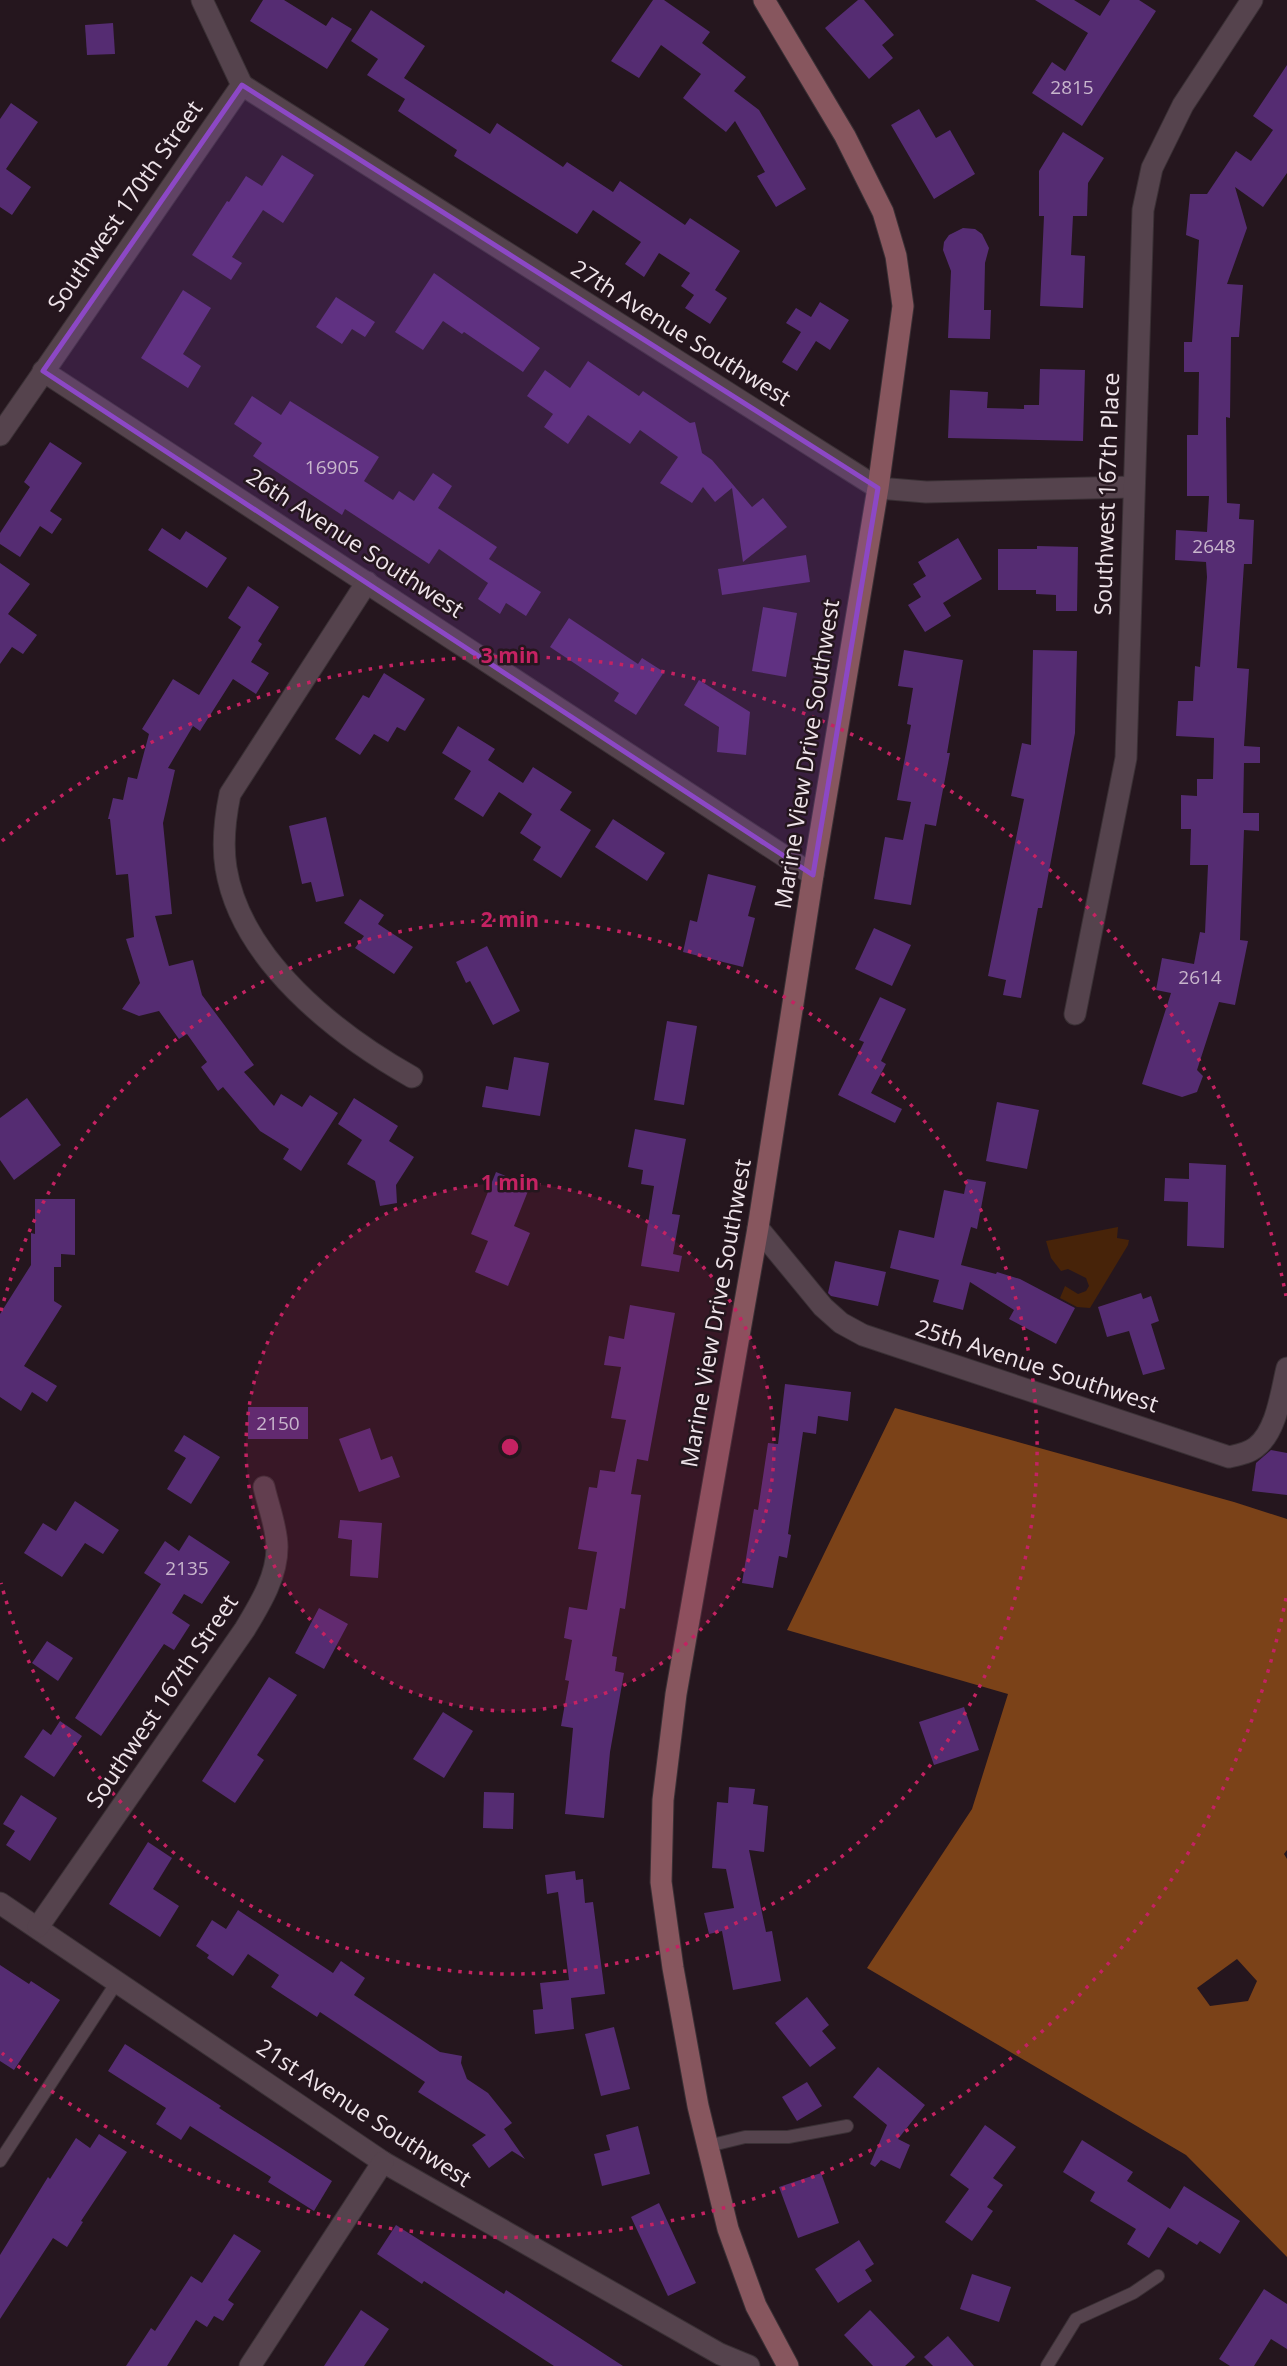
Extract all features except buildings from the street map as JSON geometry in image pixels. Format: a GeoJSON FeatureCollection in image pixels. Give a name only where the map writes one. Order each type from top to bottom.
{"type":"FeatureCollection","features":[{"type":"Feature","properties":{"kind":"street"},"geometry":{"type":"LineString","coordinates":[[202,0],[242,85]]}},
{"type":"Feature","properties":{"kind":"street","name":"Marine View Drive Southwest"},"geometry":{"type":"LineString","coordinates":[[764,0],[845,136],[884,212],[896,256],[902,306],[878,488],[813,875],[758,1228],[679,1680],[663,1800],[661,1882],[673,1968],[698,2106],[728,2229],[756,2306],[788,2366]]}},
{"type":"Feature","properties":{"kind":"street","name":"Southwest 167th Place"},"geometry":{"type":"LineString","coordinates":[[1074,1014],[1126,758],[1143,210],[1152,168],[1183,105],[1252,0]]}},
{"type":"Feature","properties":{"kind":"street","name":"Southwest 170th Street"},"geometry":{"type":"LineString","coordinates":[[0,435],[242,85]]}},
{"type":"Feature","properties":{"kind":"street","name":"27th Avenue Southwest"},"geometry":{"type":"LineString","coordinates":[[242,85],[878,488],[926,492],[1133,487]]}},
{"type":"Feature","properties":{"kind":"street","name":"26th Avenue Southwest"},"geometry":{"type":"LineString","coordinates":[[43,371],[813,875]]}},
{"type":"Feature","properties":{"kind":"street"},"geometry":{"type":"LineString","coordinates":[[367,582],[230,794],[224,826],[226,868],[237,907],[258,943],[287,983],[317,1012],[352,1039],[412,1077]]}},
{"type":"Feature","properties":{"kind":"street","name":"25th Avenue Southwest"},"geometry":{"type":"LineString","coordinates":[[758,1228],[823,1307],[841,1323],[863,1335],[1229,1457],[1256,1447],[1266,1435],[1273,1421],[1287,1368]]}},
{"type":"Feature","properties":{"kind":"street","name":"Southwest 167th Street"},"geometry":{"type":"LineString","coordinates":[[38,1927],[265,1596],[274,1567],[277,1545],[264,1487]]}},
{"type":"Feature","properties":{"kind":"street","name":"21st Avenue Southwest"},"geometry":{"type":"LineString","coordinates":[[0,1903],[383,2162],[720,2354],[749,2366]]}},
{"type":"Feature","properties":{"kind":"street"},"geometry":{"type":"LineString","coordinates":[[250,2366],[383,2162]]}},
{"type":"Feature","properties":{"kind":"lane"},"geometry":{"type":"LineString","coordinates":[[0,2161],[117,1982]]}},
{"type":"Feature","properties":{"kind":"lane"},"geometry":{"type":"LineString","coordinates":[[708,2146],[746,2137],[788,2137],[847,2126]]}},
{"type":"Feature","properties":{"kind":"lane"},"geometry":{"type":"LineString","coordinates":[[1047,2366],[1076,2319],[1133,2293],[1158,2276]]}},
{"type":"Feature","properties":{"kind":"highlighted area"},"geometry":{"type":"Polygon","coordinates":[[[242,85],[878,488],[813,875],[43,371],[242,85]]]}},
{"type":"Feature","properties":{"kind":"shaded area"},"geometry":{"type":"Polygon","coordinates":[[[1118,1227],[1117,1238],[1129,1240],[1128,1245],[1090,1308],[1077,1307],[1060,1298],[1065,1286],[1078,1294],[1086,1291],[1089,1286],[1086,1278],[1068,1269],[1061,1271],[1051,1258],[1046,1241],[1118,1227]]]}},
{"type":"Feature","properties":{"kind":"shaded area"},"geometry":{"type":"Polygon","coordinates":[[[895,1408],[1287,1519],[1287,1850],[1284,1854],[1287,1859],[1287,2257],[1186,2155],[867,1968],[972,1809],[1008,1694],[787,1630],[895,1408]],[[1237,1959],[1197,1988],[1210,2006],[1248,2001],[1257,1981],[1237,1959]]]}}]}
